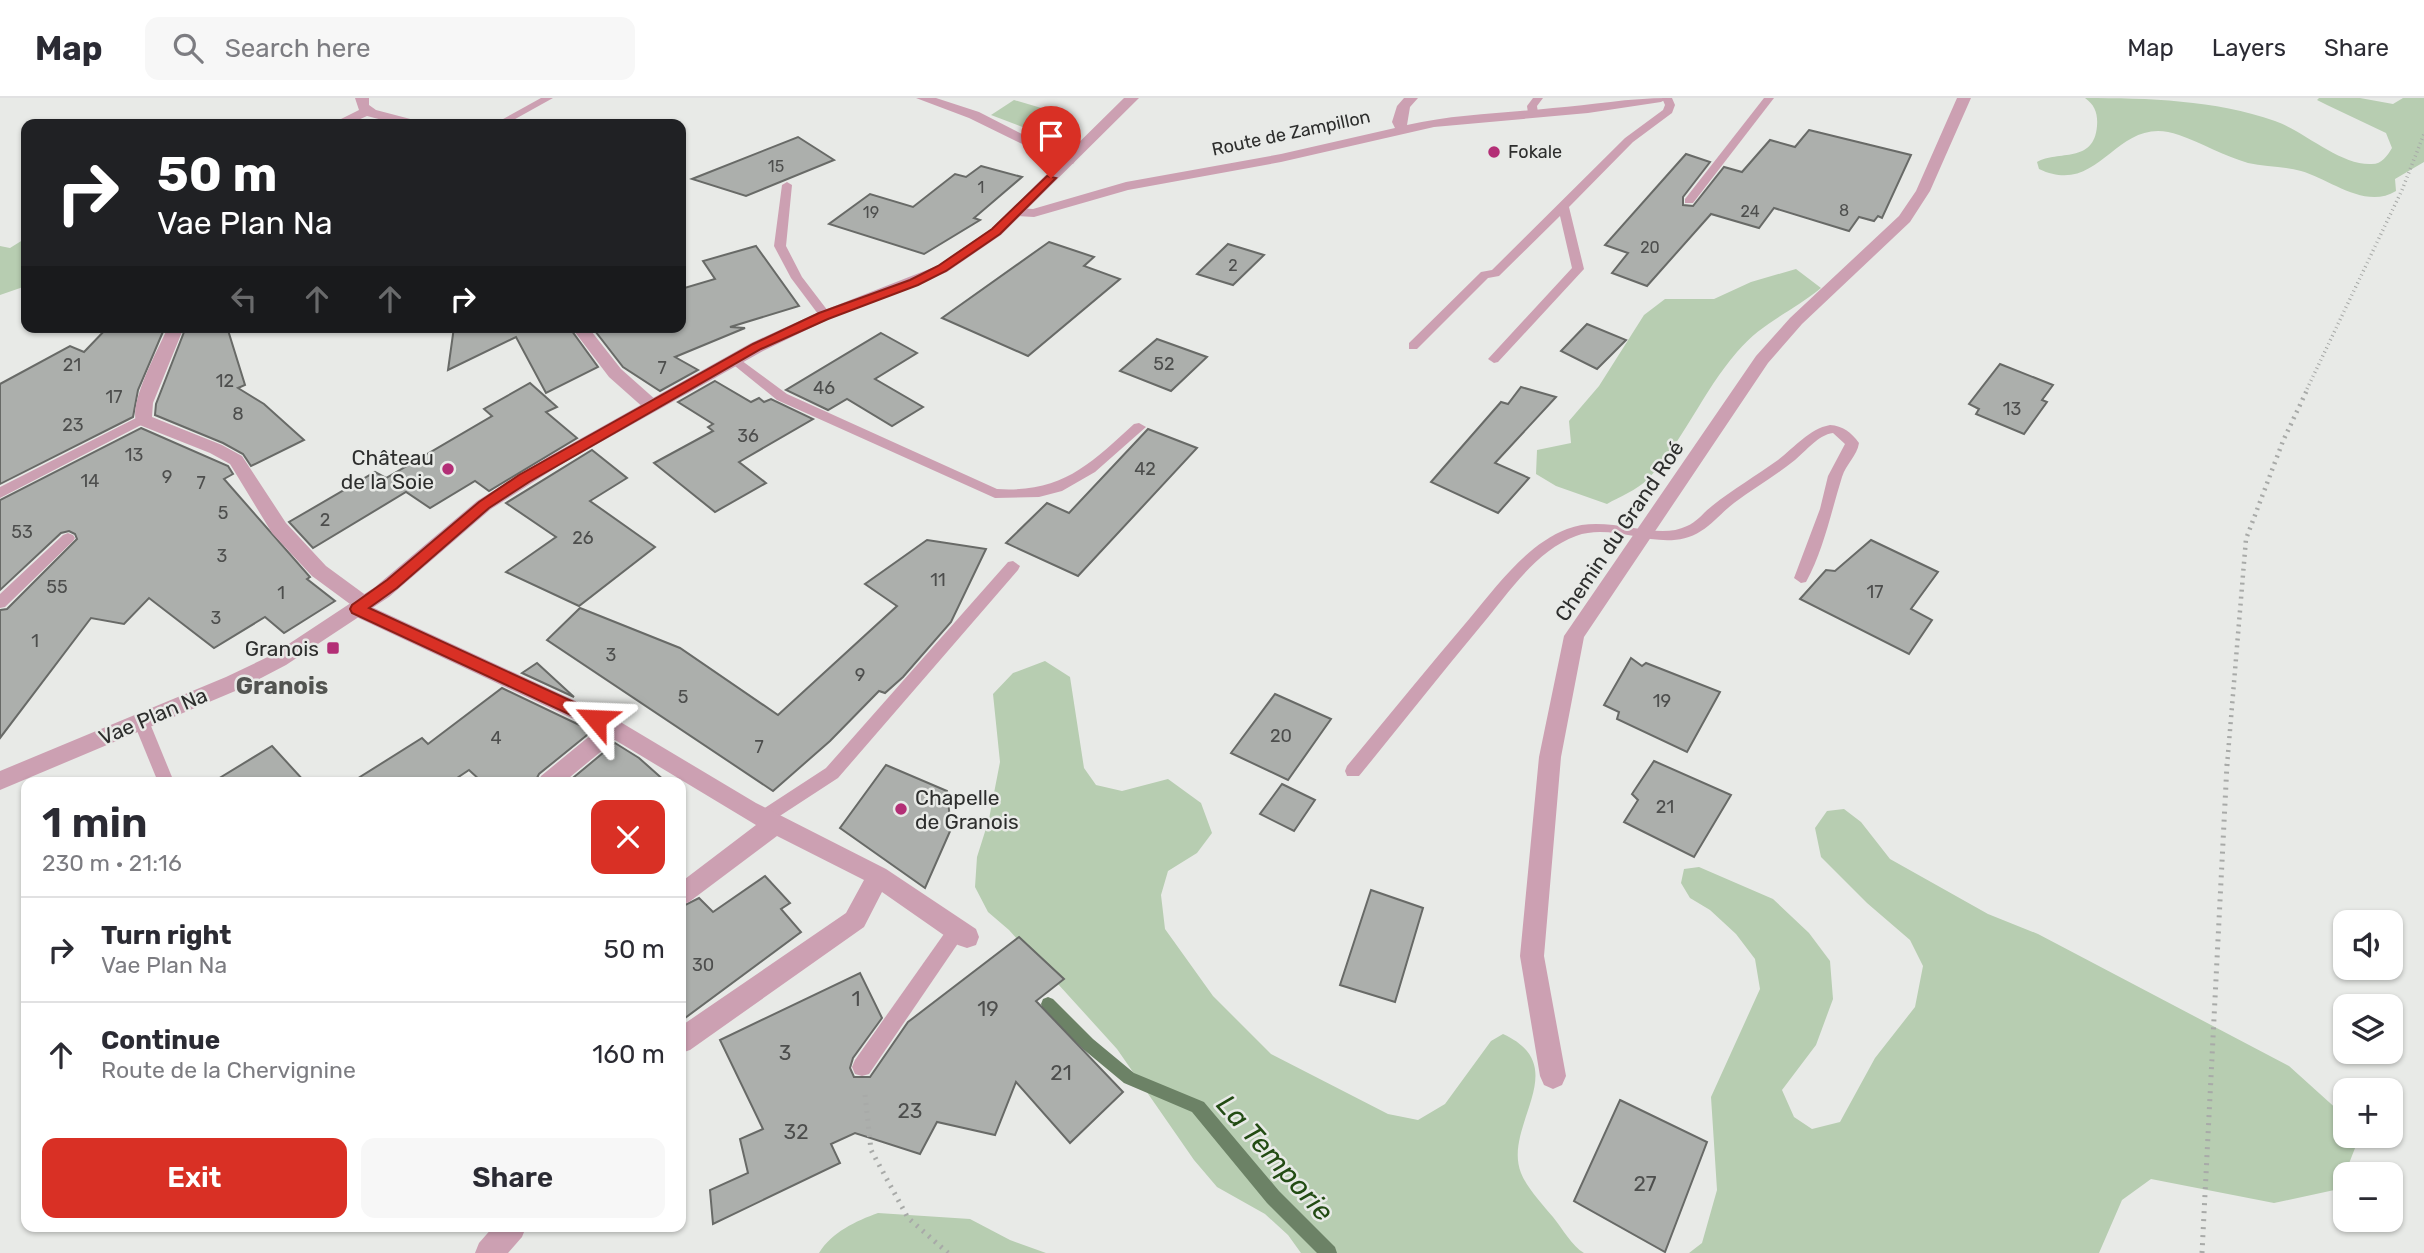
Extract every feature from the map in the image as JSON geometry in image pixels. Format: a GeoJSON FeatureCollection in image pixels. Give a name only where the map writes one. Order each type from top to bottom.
{"type":"FeatureCollection","features":[{"type":"Feature","properties":{"kind":"street"},"geometry":{"type":"LineString","coordinates":[[362,98],[363,107],[368,111],[395,119]]}},
{"type":"Feature","properties":{"kind":"street"},"geometry":{"type":"LineString","coordinates":[[923,98],[974,115],[1068,161]]}},
{"type":"Feature","properties":{"kind":"street","name":"Vae Plan Na"},"geometry":{"type":"LineString","coordinates":[[0,781],[233,683],[279,660],[361,607],[501,493],[734,359],[825,315],[942,269],[986,240],[1132,98]]}},
{"type":"Feature","properties":{"kind":"street"},"geometry":{"type":"LineString","coordinates":[[1402,129],[1399,122],[1411,98]]}},
{"type":"Feature","properties":{"kind":"street","name":"Route de Zampillon"},"geometry":{"type":"LineString","coordinates":[[1017,212],[1036,212],[1126,186],[1281,158],[1447,121],[1598,108],[1661,98]]}},
{"type":"Feature","properties":{"kind":"street","name":"Chemin du Grand Roé"},"geometry":{"type":"LineString","coordinates":[[1553,1076],[1532,956],[1550,757],[1574,636],[1762,359],[1796,321],[1905,219],[1923,191],[1964,98]]}},
{"type":"Feature","properties":{"kind":"street"},"geometry":{"type":"LineString","coordinates":[[350,119],[368,111]]}},
{"type":"Feature","properties":{"kind":"street"},"geometry":{"type":"LineString","coordinates":[[173,333],[151,384],[142,409],[142,419],[236,460],[279,528],[319,571],[361,607],[583,712],[769,821],[878,876],[962,934]]}},
{"type":"Feature","properties":{"kind":"street"},"geometry":{"type":"LineString","coordinates":[[584,333],[615,373],[651,405]]}},
{"type":"Feature","properties":{"kind":"street"},"geometry":{"type":"LineString","coordinates":[[555,777],[614,729]]}},
{"type":"Feature","properties":{"kind":"street"},"geometry":{"type":"LineString","coordinates":[[686,891],[769,821]]}},
{"type":"Feature","properties":{"kind":"street"},"geometry":{"type":"LineString","coordinates":[[686,1038],[855,920],[878,876]]}},
{"type":"Feature","properties":{"kind":"street"},"geometry":{"type":"LineString","coordinates":[[489,1253],[508,1232]]}},
{"type":"Feature","properties":{"kind":"lane"},"geometry":{"type":"LineString","coordinates":[[508,119],[548,98]]}},
{"type":"Feature","properties":{"kind":"lane"},"geometry":{"type":"LineString","coordinates":[[1533,113],[1532,106],[1538,98]]}},
{"type":"Feature","properties":{"kind":"lane"},"geometry":{"type":"LineString","coordinates":[[1413,346],[1485,274],[1495,274],[1629,140],[1668,111],[1670,105],[1667,98]]}},
{"type":"Feature","properties":{"kind":"lane"},"geometry":{"type":"LineString","coordinates":[[1689,201],[1769,98]]}},
{"type":"Feature","properties":{"kind":"lane"},"geometry":{"type":"LineString","coordinates":[[788,185],[780,237],[783,255],[825,315]]}},
{"type":"Feature","properties":{"kind":"lane"},"geometry":{"type":"LineString","coordinates":[[1494,359],[1578,269],[1563,206]]}},
{"type":"Feature","properties":{"kind":"lane"},"geometry":{"type":"LineString","coordinates":[[734,359],[795,404],[995,493],[1017,496],[1057,490],[1096,466],[1139,427]]}},
{"type":"Feature","properties":{"kind":"lane"},"geometry":{"type":"LineString","coordinates":[[0,493],[142,419]]}},
{"type":"Feature","properties":{"kind":"lane"},"geometry":{"type":"LineString","coordinates":[[1353,771],[1525,564],[1553,541],[1581,529],[1615,526],[1677,536],[1697,528],[1717,508],[1797,452],[1819,433],[1836,430],[1845,434],[1852,443],[1851,450],[1841,462],[1835,476],[1827,509],[1801,578]]}},
{"type":"Feature","properties":{"kind":"lane"},"geometry":{"type":"LineString","coordinates":[[0,603],[68,538]]}},
{"type":"Feature","properties":{"kind":"lane"},"geometry":{"type":"LineString","coordinates":[[769,821],[832,773],[1013,566]]}},
{"type":"Feature","properties":{"kind":"lane"},"geometry":{"type":"LineString","coordinates":[[141,721],[164,777]]}},
{"type":"Feature","properties":{"kind":"lane"},"geometry":{"type":"LineString","coordinates":[[862,1067],[962,934]]}},
{"type":"Feature","properties":{"kind":"path"},"geometry":{"type":"LineString","coordinates":[[2202,1253],[2225,788],[2246,539],[2283,441],[2402,190],[2424,134]]}},
{"type":"Feature","properties":{"kind":"path"},"geometry":{"type":"LineString","coordinates":[[862,1067],[871,1150],[908,1218],[948,1253]]}},
{"type":"Feature","properties":{"kind":"green space"},"geometry":{"type":"Polygon","coordinates":[[[2085,98],[2205,104],[2252,114],[2286,126],[2348,160],[2376,164],[2386,157],[2392,148],[2386,133],[2317,100],[2360,98],[2393,104],[2403,98],[2424,98],[2424,162],[2395,179],[2396,191],[2372,197],[2348,191],[2301,171],[2248,163],[2179,135],[2157,131],[2139,135],[2078,173],[2060,175],[2039,169],[2037,162],[2074,154],[2089,146],[2094,138],[2097,118],[2095,110],[2085,98]]]}},
{"type":"Feature","properties":{"kind":"green space"},"geometry":{"type":"Polygon","coordinates":[[[1014,100],[1072,117],[1038,133],[991,115],[1014,100]]]}},
{"type":"Feature","properties":{"kind":"green space"},"geometry":{"type":"Polygon","coordinates":[[[21,241],[21,288],[0,295],[0,246],[10,248],[21,241]]]}},
{"type":"Feature","properties":{"kind":"green space"},"geometry":{"type":"Polygon","coordinates":[[[1796,269],[1821,288],[1767,325],[1737,352],[1672,449],[1644,483],[1607,504],[1556,486],[1536,474],[1537,450],[1571,443],[1569,421],[1599,386],[1644,315],[1665,299],[1714,299],[1751,282],[1796,269]]]}},
{"type":"Feature","properties":{"kind":"green space"},"geometry":{"type":"Polygon","coordinates":[[[1045,661],[1070,677],[1084,768],[1096,785],[1122,791],[1168,779],[1201,803],[1212,833],[1197,853],[1168,871],[1161,895],[1165,929],[1213,996],[1271,1054],[1388,1114],[1418,1120],[1445,1104],[1491,1041],[1503,1034],[1524,1047],[1534,1063],[1535,1080],[1520,1136],[1518,1155],[1521,1173],[1535,1196],[1584,1253],[1301,1253],[1288,1235],[1265,1214],[1217,1187],[1194,1160],[1117,1049],[1009,930],[988,912],[975,887],[977,857],[989,819],[1000,762],[993,694],[1013,673],[1045,661]]]}},
{"type":"Feature","properties":{"kind":"green space"},"geometry":{"type":"Polygon","coordinates":[[[1844,809],[1861,822],[1890,859],[1988,914],[2038,934],[2289,1066],[2333,1106],[2333,1148],[2355,1148],[2350,1162],[2333,1162],[2333,1190],[2274,1203],[2151,1179],[2122,1200],[2099,1253],[1689,1253],[1702,1243],[1717,1190],[1711,1097],[1760,989],[1755,959],[1736,934],[1710,910],[1690,898],[1681,883],[1684,869],[1699,867],[1773,899],[1809,933],[1830,961],[1833,999],[1816,1045],[1782,1090],[1794,1117],[1812,1129],[1840,1122],[1875,1058],[1915,1007],[1923,966],[1910,940],[1867,903],[1821,857],[1815,828],[1827,811],[1844,809]]]}},
{"type":"Feature","properties":{"kind":"green space"},"geometry":{"type":"Polygon","coordinates":[[[878,1213],[970,1219],[1010,1240],[1046,1253],[819,1253],[838,1233],[878,1213]]]}},
{"type":"Feature","properties":{"kind":"building"},"geometry":{"type":"Polygon","coordinates":[[[1809,130],[1911,155],[1882,218],[1878,216],[1874,221],[1859,217],[1849,231],[1774,208],[1759,228],[1711,214],[1647,286],[1612,273],[1628,253],[1605,245],[1686,154],[1710,162],[1683,197],[1683,205],[1693,206],[1724,167],[1742,172],[1770,140],[1795,147],[1809,130]]]}},
{"type":"Feature","properties":{"kind":"building"},"geometry":{"type":"Polygon","coordinates":[[[798,137],[834,160],[746,196],[692,179],[798,137]]]}},
{"type":"Feature","properties":{"kind":"building"},"geometry":{"type":"Polygon","coordinates":[[[981,166],[1022,177],[974,218],[980,220],[924,254],[829,224],[870,194],[913,207],[955,174],[966,177],[981,166]]]}},
{"type":"Feature","properties":{"kind":"building"},"geometry":{"type":"Polygon","coordinates":[[[1049,242],[1094,257],[1084,266],[1120,279],[1028,356],[942,318],[1049,242]]]}},
{"type":"Feature","properties":{"kind":"building"},"geometry":{"type":"Polygon","coordinates":[[[1228,244],[1264,255],[1233,285],[1197,274],[1228,244]]]}},
{"type":"Feature","properties":{"kind":"building"},"geometry":{"type":"Polygon","coordinates":[[[756,246],[799,306],[730,327],[745,328],[675,357],[698,370],[660,391],[623,367],[597,333],[686,333],[686,288],[715,279],[703,261],[756,246]]]}},
{"type":"Feature","properties":{"kind":"building"},"geometry":{"type":"Polygon","coordinates":[[[1587,324],[1626,340],[1597,369],[1561,351],[1587,324]]]}},
{"type":"Feature","properties":{"kind":"building"},"geometry":{"type":"Polygon","coordinates":[[[102,333],[162,333],[138,390],[133,417],[0,484],[0,384],[70,346],[84,352],[102,333]]]}},
{"type":"Feature","properties":{"kind":"building"},"geometry":{"type":"Polygon","coordinates":[[[184,333],[229,333],[245,385],[238,388],[264,404],[304,440],[251,466],[243,454],[223,443],[155,415],[156,404],[184,333]]]}},
{"type":"Feature","properties":{"kind":"building"},"geometry":{"type":"Polygon","coordinates":[[[453,333],[573,333],[598,367],[546,393],[516,337],[448,370],[453,333]]]}},
{"type":"Feature","properties":{"kind":"building"},"geometry":{"type":"Polygon","coordinates":[[[881,333],[917,353],[875,379],[923,407],[892,426],[847,399],[828,410],[786,390],[881,333]]]}},
{"type":"Feature","properties":{"kind":"building"},"geometry":{"type":"Polygon","coordinates":[[[1157,339],[1207,357],[1171,391],[1120,371],[1157,339]]]}},
{"type":"Feature","properties":{"kind":"building"},"geometry":{"type":"Polygon","coordinates":[[[2000,364],[2053,385],[2042,400],[2047,402],[2024,434],[1976,414],[1979,409],[1969,404],[2000,364]]]}},
{"type":"Feature","properties":{"kind":"building"},"geometry":{"type":"Polygon","coordinates":[[[715,381],[751,402],[759,398],[764,402],[771,399],[813,419],[739,462],[766,483],[715,512],[654,463],[713,431],[708,427],[713,424],[678,402],[715,381]]]}},
{"type":"Feature","properties":{"kind":"building"},"geometry":{"type":"Polygon","coordinates":[[[530,383],[557,407],[546,412],[577,438],[489,491],[475,481],[430,508],[406,492],[313,548],[289,522],[375,472],[386,478],[492,416],[484,409],[530,383]]]}},
{"type":"Feature","properties":{"kind":"building"},"geometry":{"type":"Polygon","coordinates":[[[1521,387],[1556,397],[1495,463],[1529,478],[1498,513],[1431,482],[1501,402],[1508,404],[1521,387]]]}},
{"type":"Feature","properties":{"kind":"building"},"geometry":{"type":"Polygon","coordinates":[[[141,428],[228,466],[233,474],[224,479],[310,577],[307,579],[335,601],[284,633],[265,617],[214,648],[149,598],[124,624],[91,618],[0,738],[0,610],[7,609],[77,539],[75,534],[69,531],[61,533],[0,590],[0,500],[141,428]]]}},
{"type":"Feature","properties":{"kind":"building"},"geometry":{"type":"Polygon","coordinates":[[[1148,429],[1197,448],[1078,576],[1006,543],[1047,503],[1069,513],[1148,429]]]}},
{"type":"Feature","properties":{"kind":"building"},"geometry":{"type":"Polygon","coordinates":[[[592,450],[627,478],[590,501],[655,547],[579,606],[506,572],[556,537],[506,503],[592,450]]]}},
{"type":"Feature","properties":{"kind":"building"},"geometry":{"type":"Polygon","coordinates":[[[927,540],[986,549],[951,622],[903,677],[885,693],[879,691],[830,741],[773,791],[547,640],[580,608],[680,648],[778,715],[897,606],[865,584],[927,540]]]}},
{"type":"Feature","properties":{"kind":"building"},"geometry":{"type":"Polygon","coordinates":[[[1871,540],[1938,572],[1911,609],[1932,620],[1909,654],[1800,599],[1826,570],[1835,571],[1871,540]]]}},
{"type":"Feature","properties":{"kind":"building"},"geometry":{"type":"Polygon","coordinates":[[[1631,658],[1642,666],[1646,663],[1720,692],[1687,752],[1617,719],[1619,712],[1604,705],[1631,658]]]}},
{"type":"Feature","properties":{"kind":"building"},"geometry":{"type":"Polygon","coordinates":[[[537,663],[574,697],[522,673],[537,663]]]}},
{"type":"Feature","properties":{"kind":"building"},"geometry":{"type":"Polygon","coordinates":[[[502,688],[592,731],[538,777],[477,777],[469,770],[458,777],[360,777],[422,738],[428,744],[502,688]]]}},
{"type":"Feature","properties":{"kind":"building"},"geometry":{"type":"Polygon","coordinates":[[[1275,694],[1331,719],[1288,780],[1231,753],[1275,694]]]}},
{"type":"Feature","properties":{"kind":"building"},"geometry":{"type":"Polygon","coordinates":[[[615,743],[639,758],[660,777],[574,777],[615,743]]]}},
{"type":"Feature","properties":{"kind":"building"},"geometry":{"type":"Polygon","coordinates":[[[272,746],[300,777],[221,777],[272,746]]]}},
{"type":"Feature","properties":{"kind":"building"},"geometry":{"type":"Polygon","coordinates":[[[1654,761],[1731,795],[1694,857],[1624,822],[1638,800],[1632,794],[1654,761]]]}},
{"type":"Feature","properties":{"kind":"building","name":"Chapelle de Granois"},"geometry":{"type":"Polygon","coordinates":[[[886,765],[947,791],[951,829],[925,888],[840,828],[886,765]]]}},
{"type":"Feature","properties":{"kind":"building"},"geometry":{"type":"Polygon","coordinates":[[[1282,784],[1315,800],[1294,831],[1260,814],[1282,784]]]}},
{"type":"Feature","properties":{"kind":"building"},"geometry":{"type":"Polygon","coordinates":[[[765,876],[790,903],[781,909],[801,932],[686,1017],[686,904],[699,898],[713,912],[765,876]]]}},
{"type":"Feature","properties":{"kind":"building"},"geometry":{"type":"Polygon","coordinates":[[[1371,890],[1423,908],[1395,1002],[1340,985],[1371,890]]]}},
{"type":"Feature","properties":{"kind":"building"},"geometry":{"type":"Polygon","coordinates":[[[1019,937],[1064,979],[1036,1001],[1123,1092],[1070,1143],[1016,1082],[995,1135],[937,1122],[920,1154],[855,1133],[831,1144],[840,1163],[713,1224],[710,1190],[748,1173],[740,1139],[763,1129],[720,1040],[860,973],[882,1018],[853,1058],[850,1068],[854,1077],[870,1077],[908,1022],[1019,937]]]}},
{"type":"Feature","properties":{"kind":"building"},"geometry":{"type":"Polygon","coordinates":[[[1620,1100],[1707,1142],[1665,1252],[1574,1201],[1620,1100]]]}},
{"type":"Feature","properties":{"kind":"waterway","name":"La Temporie"},"geometry":{"type":"LineString","coordinates":[[1048,1004],[1088,1044],[1129,1078],[1198,1107],[1273,1197],[1329,1253]]}},
{"type":"Feature","properties":{"kind":"place","name":"Fokale"},"geometry":{"type":"Point","coordinates":[1494,152]}},
{"type":"Feature","properties":{"kind":"place","name":"Château de la Soie"},"geometry":{"type":"Point","coordinates":[448,469]}},
{"type":"Feature","properties":{"kind":"place","name":"Granois"},"geometry":{"type":"Point","coordinates":[333,648]}},
{"type":"Feature","properties":{"kind":"place","name":"Chapelle de Granois"},"geometry":{"type":"Point","coordinates":[901,809]}},
{"type":"Feature","properties":{"kind":"district","name":"Granois"},"geometry":{"type":"Point","coordinates":[282,686]}},
{"type":"Feature","properties":{"kind":"route"},"geometry":{"type":"LineString","coordinates":[[596,719],[357,609],[382,593],[484,505],[524,478],[757,347],[823,316],[942,269],[996,232],[1051,178]]}}]}
